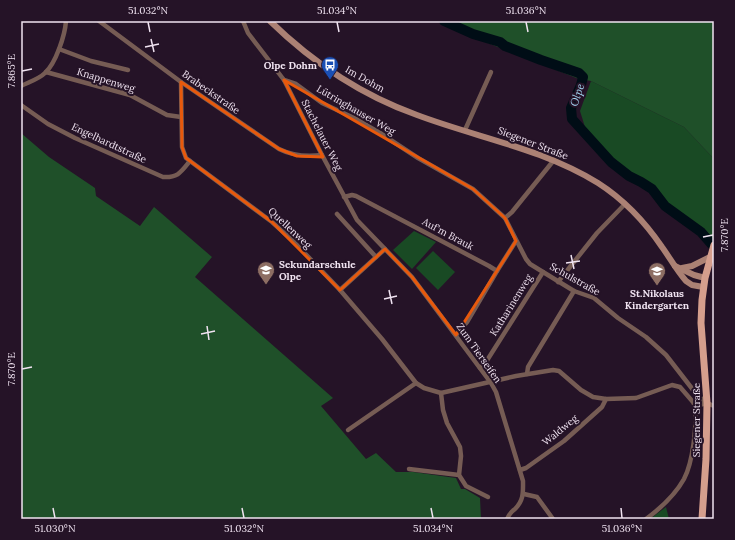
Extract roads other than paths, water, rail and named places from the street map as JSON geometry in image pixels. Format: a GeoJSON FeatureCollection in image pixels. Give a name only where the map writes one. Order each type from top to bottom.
{"type":"FeatureCollection","features":[{"type":"Feature","properties":{"kind":"main road"},"geometry":{"type":"LineString","coordinates":[[703,287],[714,245]]}},
{"type":"Feature","properties":{"kind":"main road","name":"Siegener Straße"},"geometry":{"type":"LineString","coordinates":[[702,519],[710,405],[701,323],[703,287]]}},
{"type":"Feature","properties":{"kind":"street"},"geometry":{"type":"LineString","coordinates":[[21,86],[46,72],[59,49],[66,27],[66,21]]}},
{"type":"Feature","properties":{"kind":"street","name":"Brabeckstraße"},"geometry":{"type":"LineString","coordinates":[[99,21],[181,82],[279,149],[297,156],[322,155]]}},
{"type":"Feature","properties":{"kind":"street","name":"Lütringhauser Weg"},"geometry":{"type":"LineString","coordinates":[[243,21],[248,33],[284,80],[296,84],[322,103],[354,118],[418,158]]}},
{"type":"Feature","properties":{"kind":"street","name":"Im Dohm"},"geometry":{"type":"LineString","coordinates":[[270,21],[306,53],[334,74],[398,108],[419,116]]}},
{"type":"Feature","properties":{"kind":"street"},"geometry":{"type":"LineString","coordinates":[[59,49],[91,61],[128,70]]}},
{"type":"Feature","properties":{"kind":"street","name":"Knappenweg"},"geometry":{"type":"LineString","coordinates":[[46,72],[130,95],[167,114],[181,117]]}},
{"type":"Feature","properties":{"kind":"street"},"geometry":{"type":"LineString","coordinates":[[466,130],[491,72]]}},
{"type":"Feature","properties":{"kind":"street","name":"Stachelauer Weg"},"geometry":{"type":"LineString","coordinates":[[284,80],[357,220]]}},
{"type":"Feature","properties":{"kind":"street","name":"Quellenweg"},"geometry":{"type":"LineString","coordinates":[[181,82],[182,147],[184,155],[190,162],[272,222],[340,290],[382,339],[416,383],[424,388],[441,393]]}},
{"type":"Feature","properties":{"kind":"street","name":"Engelhardtstraße"},"geometry":{"type":"LineString","coordinates":[[21,105],[48,124],[75,138],[163,177],[172,178],[180,174],[190,162]]}},
{"type":"Feature","properties":{"kind":"street","name":"Siegener Straße"},"geometry":{"type":"LineString","coordinates":[[419,116],[466,130],[554,160],[599,184],[625,204],[651,232],[678,267],[686,281],[692,285],[703,287]]}},
{"type":"Feature","properties":{"kind":"street","name":"Schulstraße"},"geometry":{"type":"LineString","coordinates":[[418,158],[473,188],[505,218],[526,259],[542,272],[558,282],[574,291],[594,298],[618,318],[646,337],[666,355],[697,395],[710,405]]}},
{"type":"Feature","properties":{"kind":"street"},"geometry":{"type":"LineString","coordinates":[[505,218],[512,212],[554,160]]}},
{"type":"Feature","properties":{"kind":"street","name":"Auf'm Brauk"},"geometry":{"type":"LineString","coordinates":[[344,197],[349,195],[356,196],[497,271]]}},
{"type":"Feature","properties":{"kind":"street"},"geometry":{"type":"LineString","coordinates":[[558,282],[597,233],[625,204]]}},
{"type":"Feature","properties":{"kind":"street"},"geometry":{"type":"LineString","coordinates":[[337,214],[376,257]]}},
{"type":"Feature","properties":{"kind":"street","name":"Zum Tierseifen"},"geometry":{"type":"LineString","coordinates":[[357,220],[412,277],[491,383],[496,392],[520,470],[524,494]]}},
{"type":"Feature","properties":{"kind":"street"},"geometry":{"type":"LineString","coordinates":[[456,336],[467,322],[516,241]]}},
{"type":"Feature","properties":{"kind":"street"},"geometry":{"type":"LineString","coordinates":[[340,290],[385,249]]}},
{"type":"Feature","properties":{"kind":"street"},"geometry":{"type":"LineString","coordinates":[[678,267],[692,266],[710,257]]}},
{"type":"Feature","properties":{"kind":"street","name":"Siegener Straße"},"geometry":{"type":"LineString","coordinates":[[678,267],[694,275],[705,278]]}},
{"type":"Feature","properties":{"kind":"street","name":"Katharinenweg"},"geometry":{"type":"LineString","coordinates":[[480,368],[486,362],[542,272]]}},
{"type":"Feature","properties":{"kind":"street"},"geometry":{"type":"LineString","coordinates":[[527,374],[528,367],[574,291]]}},
{"type":"Feature","properties":{"kind":"street"},"geometry":{"type":"LineString","coordinates":[[488,497],[466,486],[459,475],[461,456],[460,447],[447,423],[443,410],[441,393],[552,370],[559,371],[581,390],[593,396],[606,399],[636,398],[672,385],[680,387],[695,406],[694,440],[684,478],[664,505],[646,519]]}},
{"type":"Feature","properties":{"kind":"street"},"geometry":{"type":"LineString","coordinates":[[348,430],[416,383]]}},
{"type":"Feature","properties":{"kind":"street","name":"Waldweg"},"geometry":{"type":"LineString","coordinates":[[520,470],[526,468],[564,441],[602,407],[606,399]]}},
{"type":"Feature","properties":{"kind":"street"},"geometry":{"type":"LineString","coordinates":[[695,406],[710,405]]}},
{"type":"Feature","properties":{"kind":"street"},"geometry":{"type":"LineString","coordinates":[[409,469],[459,475]]}},
{"type":"Feature","properties":{"kind":"street"},"geometry":{"type":"LineString","coordinates":[[507,519],[510,512],[521,501],[524,494],[537,497],[553,519]]}},
{"type":"Feature","properties":{"kind":"waterway","name":"Olpe"},"geometry":{"type":"LineString","coordinates":[[444,21],[473,34],[500,42],[505,46],[579,73],[583,77],[571,108],[572,119],[611,162],[629,176],[652,189],[665,206],[701,232],[714,247]]}},
{"type":"Feature","properties":{"kind":"place","name":"Olpe Dohm"},"geometry":{"type":"Point","coordinates":[330,80]}},
{"type":"Feature","properties":{"kind":"place","name":"Sekundarschule Olpe"},"geometry":{"type":"Point","coordinates":[266,285]}},
{"type":"Feature","properties":{"kind":"place","name":"St.Nikolaus Kindergarten"},"geometry":{"type":"Point","coordinates":[657,286]}}]}
